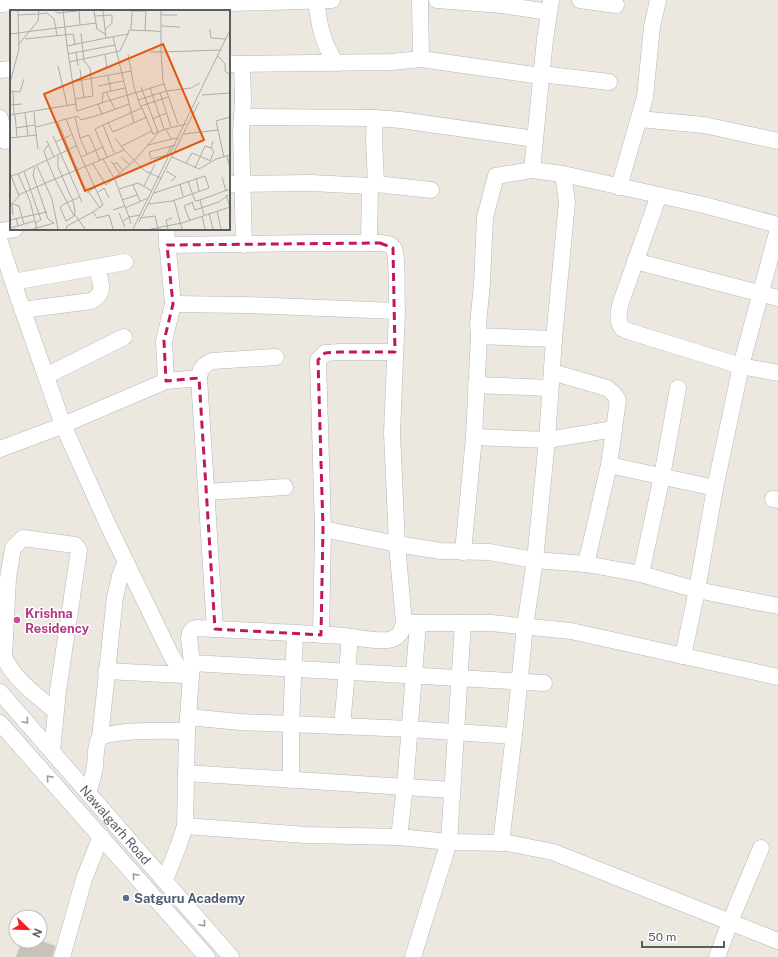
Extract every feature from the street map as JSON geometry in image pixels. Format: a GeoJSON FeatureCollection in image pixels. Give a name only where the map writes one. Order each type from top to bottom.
{"type":"FeatureCollection","features":[{"type":"Feature","properties":{"kind":"street"},"geometry":{"type":"LineString","coordinates":[[0,4],[48,1],[203,4],[322,0],[322,35],[327,51],[336,63]]}},
{"type":"Feature","properties":{"kind":"street"},"geometry":{"type":"LineString","coordinates":[[420,0],[421,59]]}},
{"type":"Feature","properties":{"kind":"street"},"geometry":{"type":"LineString","coordinates":[[437,0],[502,5],[550,6],[541,75],[532,170]]}},
{"type":"Feature","properties":{"kind":"street"},"geometry":{"type":"LineString","coordinates":[[580,0],[616,5]]}},
{"type":"Feature","properties":{"kind":"street"},"geometry":{"type":"LineString","coordinates":[[619,187],[645,97],[652,27],[658,0]]}},
{"type":"Feature","properties":{"kind":"street"},"geometry":{"type":"LineString","coordinates":[[244,245],[236,184],[242,117],[235,64],[392,62],[421,59],[541,75],[609,82]]}},
{"type":"Feature","properties":{"kind":"street"},"geometry":{"type":"LineString","coordinates":[[0,70],[10,69]]}},
{"type":"Feature","properties":{"kind":"street"},"geometry":{"type":"LineString","coordinates":[[242,117],[375,118],[401,120],[535,139]]}},
{"type":"Feature","properties":{"kind":"street"},"geometry":{"type":"LineString","coordinates":[[0,118],[5,141]]}},
{"type":"Feature","properties":{"kind":"street"},"geometry":{"type":"LineString","coordinates":[[369,243],[373,185],[375,118]]}},
{"type":"Feature","properties":{"kind":"street"},"geometry":{"type":"LineString","coordinates":[[639,119],[704,125],[778,141]]}},
{"type":"Feature","properties":{"kind":"street"},"geometry":{"type":"LineString","coordinates":[[463,552],[474,437],[479,336],[478,325],[482,283],[485,217],[496,176],[532,170],[563,174],[704,205],[778,225]]}},
{"type":"Feature","properties":{"kind":"street"},"geometry":{"type":"LineString","coordinates":[[501,843],[525,626],[535,560],[547,440],[554,339],[567,202],[563,174]]}},
{"type":"Feature","properties":{"kind":"street"},"geometry":{"type":"LineString","coordinates":[[236,184],[311,182],[430,190]]}},
{"type":"Feature","properties":{"kind":"street"},"geometry":{"type":"LineString","coordinates":[[658,195],[619,312],[619,321],[622,328],[741,366],[778,373]]}},
{"type":"Feature","properties":{"kind":"street"},"geometry":{"type":"LineString","coordinates":[[683,656],[698,590],[715,488],[741,366],[778,229]]}},
{"type":"Feature","properties":{"kind":"street"},"geometry":{"type":"LineString","coordinates":[[0,231],[10,230]]}},
{"type":"Feature","properties":{"kind":"street"},"geometry":{"type":"LineString","coordinates":[[166,230],[173,304],[164,341],[166,381]]}},
{"type":"Feature","properties":{"kind":"street"},"geometry":{"type":"LineString","coordinates":[[0,242],[22,310],[63,425],[107,523],[170,653],[189,672]]}},
{"type":"Feature","properties":{"kind":"street"},"geometry":{"type":"LineString","coordinates":[[167,245],[369,243],[390,244],[393,248],[396,261],[396,311],[392,433],[397,544],[411,623],[414,675],[405,786],[399,837]]}},
{"type":"Feature","properties":{"kind":"street"},"geometry":{"type":"LineString","coordinates":[[636,261],[778,298]]}},
{"type":"Feature","properties":{"kind":"street"},"geometry":{"type":"LineString","coordinates":[[13,282],[125,262]]}},
{"type":"Feature","properties":{"kind":"street"},"geometry":{"type":"LineString","coordinates":[[22,310],[91,301],[97,298],[101,294],[102,289],[97,267]]}},
{"type":"Feature","properties":{"kind":"street"},"geometry":{"type":"LineString","coordinates":[[173,304],[246,305],[396,311]]}},
{"type":"Feature","properties":{"kind":"street"},"geometry":{"type":"LineString","coordinates":[[479,336],[554,339]]}},
{"type":"Feature","properties":{"kind":"street"},"geometry":{"type":"LineString","coordinates":[[46,376],[124,337]]}},
{"type":"Feature","properties":{"kind":"street"},"geometry":{"type":"LineString","coordinates":[[321,635],[323,529],[318,360],[325,353],[395,352]]}},
{"type":"Feature","properties":{"kind":"street"},"geometry":{"type":"LineString","coordinates":[[215,629],[199,378],[200,371],[204,364],[212,361],[276,357]]}},
{"type":"Feature","properties":{"kind":"street"},"geometry":{"type":"LineString","coordinates":[[552,372],[606,388],[614,394],[618,400],[609,465],[586,564]]}},
{"type":"Feature","properties":{"kind":"street"},"geometry":{"type":"LineString","coordinates":[[0,449],[63,425],[166,381],[199,378]]}},
{"type":"Feature","properties":{"kind":"street"},"geometry":{"type":"LineString","coordinates":[[476,385],[550,388]]}},
{"type":"Feature","properties":{"kind":"street"},"geometry":{"type":"LineString","coordinates":[[641,574],[662,476],[678,388]]}},
{"type":"Feature","properties":{"kind":"street"},"geometry":{"type":"LineString","coordinates":[[474,437],[547,440],[614,429]]}},
{"type":"Feature","properties":{"kind":"street"},"geometry":{"type":"LineString","coordinates":[[609,465],[715,488]]}},
{"type":"Feature","properties":{"kind":"street"},"geometry":{"type":"LineString","coordinates":[[207,492],[285,486]]}},
{"type":"Feature","properties":{"kind":"street"},"geometry":{"type":"LineString","coordinates":[[323,529],[441,551],[489,552],[535,560],[586,564],[641,574],[698,590],[778,606]]}},
{"type":"Feature","properties":{"kind":"street"},"geometry":{"type":"LineString","coordinates":[[52,751],[56,712],[79,550],[75,545],[23,538],[13,548],[8,578],[4,657],[9,669],[18,679],[56,712]]}},
{"type":"Feature","properties":{"kind":"street"},"geometry":{"type":"LineString","coordinates":[[88,793],[95,768],[97,744],[100,738],[115,597],[120,576],[126,562]]}},
{"type":"Feature","properties":{"kind":"street"},"geometry":{"type":"LineString","coordinates":[[165,880],[177,853],[184,826],[188,724],[189,638],[192,629],[215,629],[391,640],[398,637],[411,623],[491,623],[571,631],[778,677]]}},
{"type":"Feature","properties":{"kind":"street"},"geometry":{"type":"LineString","coordinates":[[413,957],[449,842],[463,623]]}},
{"type":"Feature","properties":{"kind":"street"},"geometry":{"type":"LineString","coordinates":[[291,780],[291,724],[295,634]]}},
{"type":"Feature","properties":{"kind":"street"},"geometry":{"type":"LineString","coordinates":[[342,726],[350,637]]}},
{"type":"Feature","properties":{"kind":"street"},"geometry":{"type":"LineString","coordinates":[[106,671],[189,672],[294,668],[544,683]]}},
{"type":"Feature","properties":{"kind":"street","name":"Nawalgarh Road"},"geometry":{"type":"LineString","coordinates":[[0,692],[231,957]]}},
{"type":"Feature","properties":{"kind":"street"},"geometry":{"type":"LineString","coordinates":[[100,738],[109,734],[188,724],[240,722],[410,729],[514,736]]}},
{"type":"Feature","properties":{"kind":"street"},"geometry":{"type":"LineString","coordinates":[[0,723],[207,957]]}},
{"type":"Feature","properties":{"kind":"street"},"geometry":{"type":"LineString","coordinates":[[186,773],[452,790]]}},
{"type":"Feature","properties":{"kind":"street"},"geometry":{"type":"LineString","coordinates":[[184,826],[306,835],[399,837],[449,842],[501,843],[527,846],[553,852],[778,941]]}},
{"type":"Feature","properties":{"kind":"street"},"geometry":{"type":"LineString","coordinates":[[62,957],[84,879],[100,836]]}},
{"type":"Feature","properties":{"kind":"street"},"geometry":{"type":"LineString","coordinates":[[717,957],[761,848]]}},
{"type":"Feature","properties":{"kind":"highlighted area"},"geometry":{"type":"Polygon","coordinates":[[[380,243],[393,248],[395,352],[325,353],[318,360],[323,529],[321,635],[215,629],[199,378],[166,381],[164,341],[173,304],[167,245],[380,243]]]}},
{"type":"Feature","properties":{"kind":"building"},"geometry":{"type":"Polygon","coordinates":[[[48,944],[55,946],[52,957],[16,957],[19,949],[48,949],[48,944]]]}},
{"type":"Feature","properties":{"kind":"place","name":"Krishna Residency"},"geometry":{"type":"Point","coordinates":[17,620]}},
{"type":"Feature","properties":{"kind":"place","name":"Satguru Academy"},"geometry":{"type":"Point","coordinates":[126,898]}}]}
